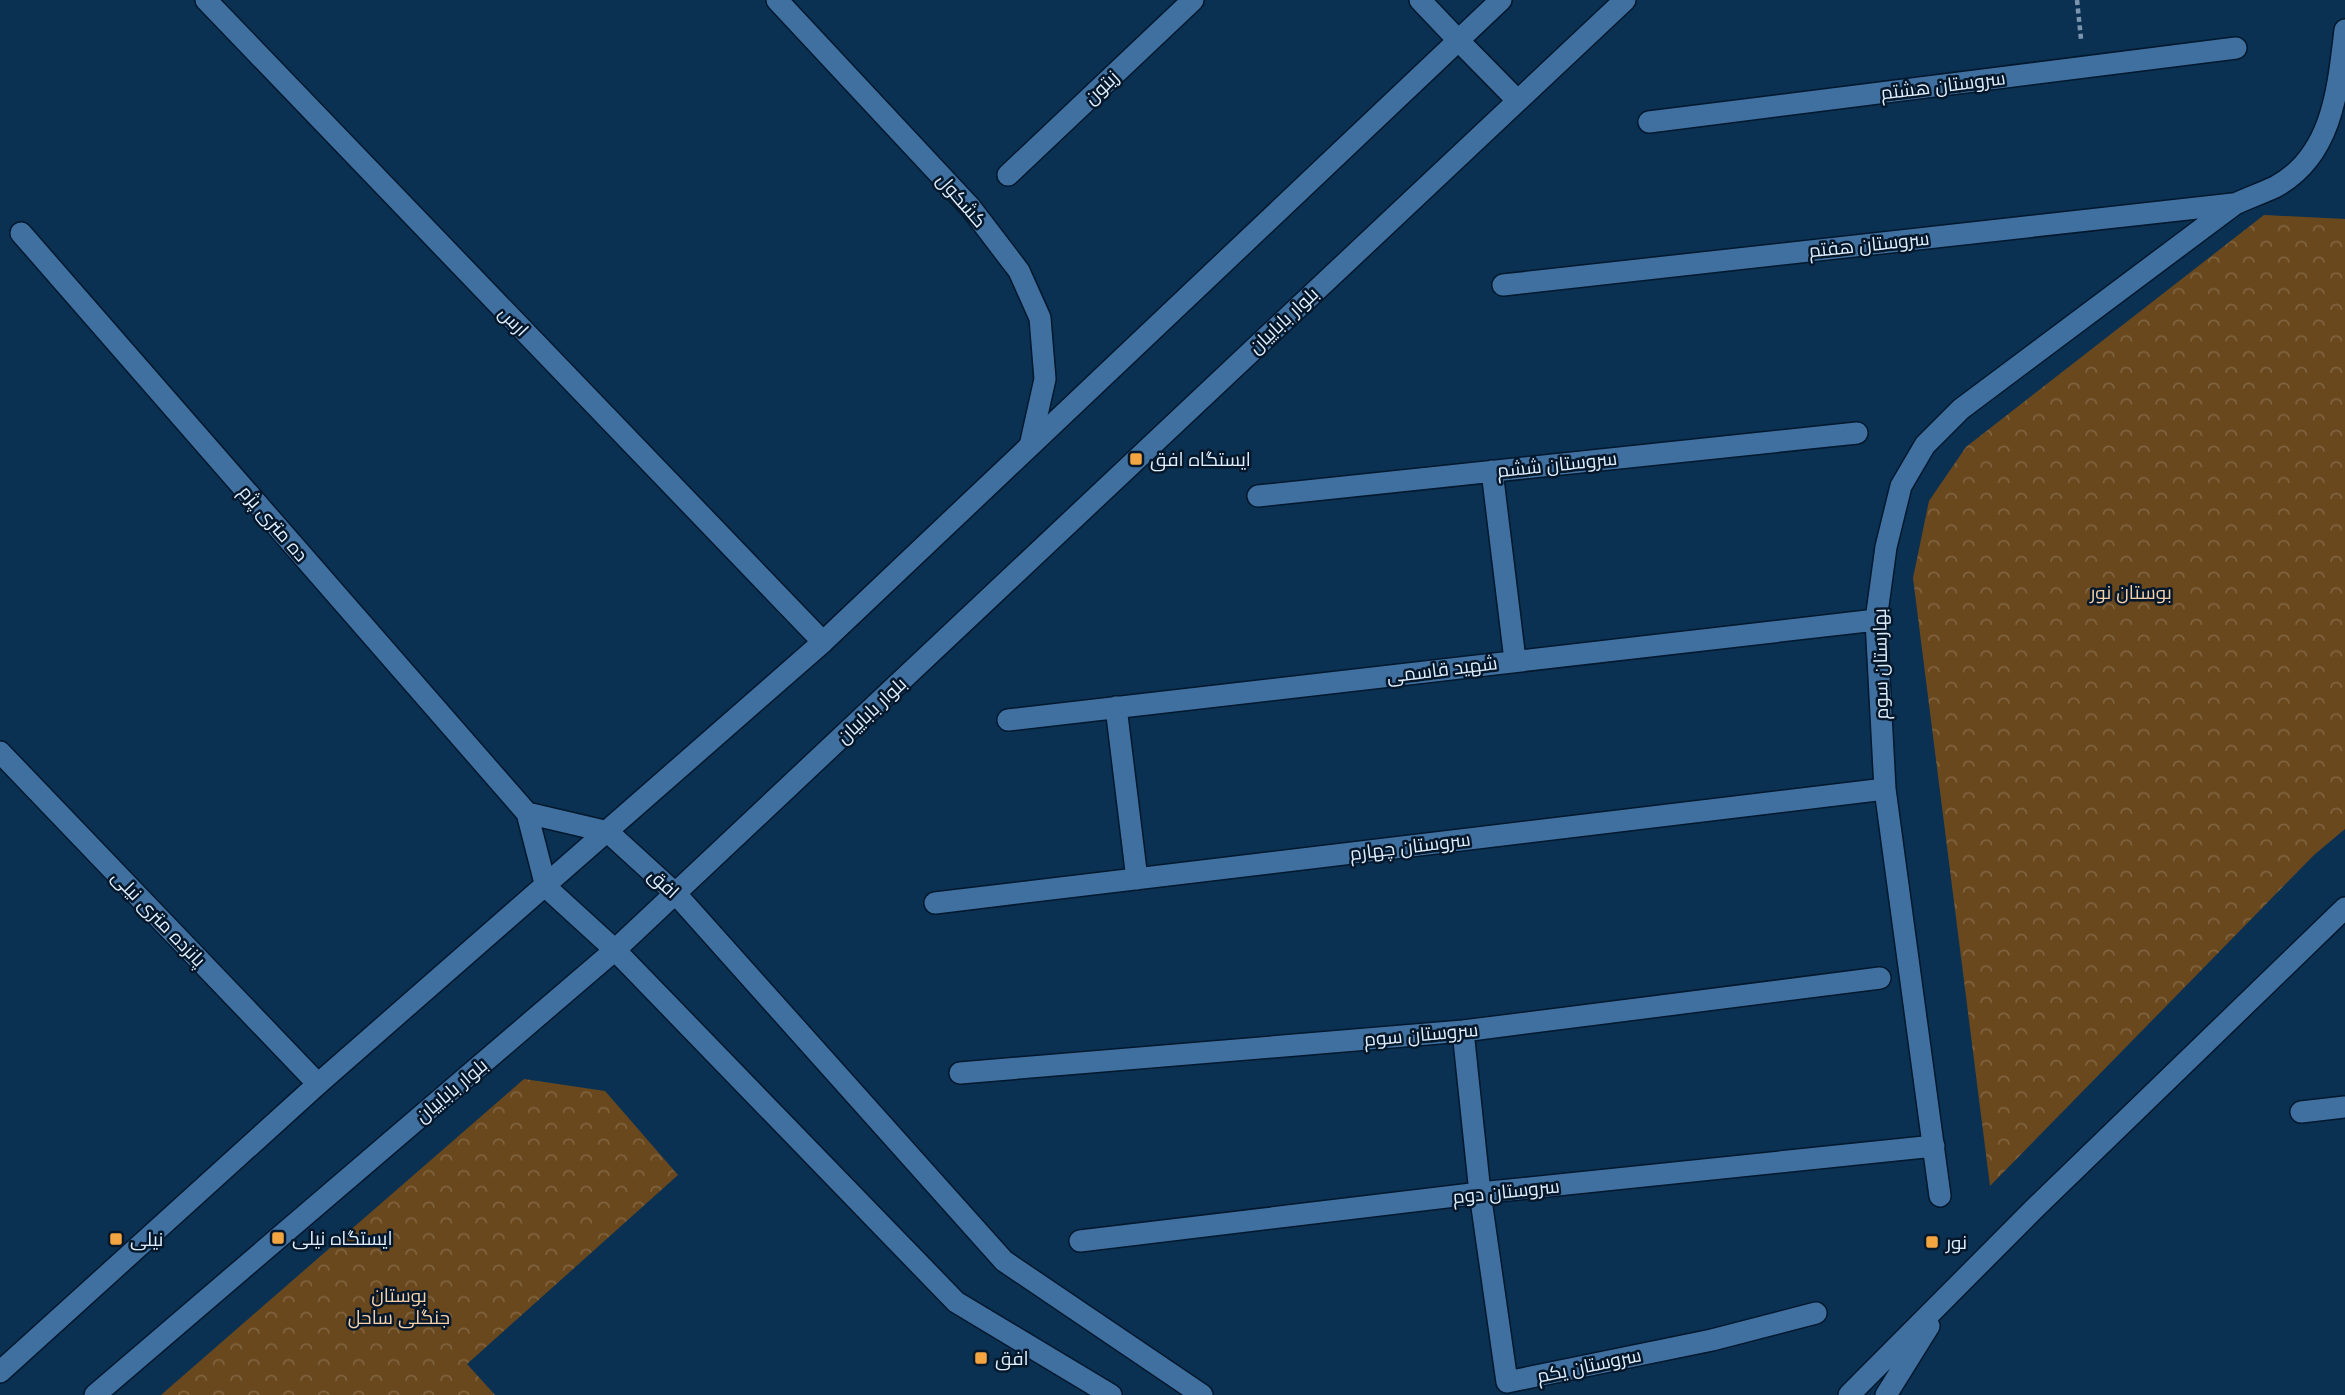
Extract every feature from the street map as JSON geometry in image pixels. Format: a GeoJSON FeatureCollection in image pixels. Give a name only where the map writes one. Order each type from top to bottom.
{"type":"FeatureCollection","features":[{"type":"Feature","properties":{"kind":"street","name":"ارس"},"geometry":{"type":"LineString","coordinates":[[206,0],[823,642]]}},
{"type":"Feature","properties":{"kind":"street","name":"کشکول"},"geometry":{"type":"LineString","coordinates":[[777,0],[971,208],[1019,271],[1040,318],[1045,379],[1030,446]]}},
{"type":"Feature","properties":{"kind":"street","name":"زیتون"},"geometry":{"type":"LineString","coordinates":[[1008,174],[1193,0]]}},
{"type":"Feature","properties":{"kind":"street"},"geometry":{"type":"LineString","coordinates":[[1420,0],[1517,100]]}},
{"type":"Feature","properties":{"kind":"street"},"geometry":{"type":"LineString","coordinates":[[0,1372],[318,1084],[823,642],[1501,0]]}},
{"type":"Feature","properties":{"kind":"street","name":"بلوار باباییان"},"geometry":{"type":"LineString","coordinates":[[95,1395],[615,950],[1625,0]]}},
{"type":"Feature","properties":{"kind":"street"},"geometry":{"type":"LineString","coordinates":[[2235,204],[2277,186],[2308,162],[2328,126],[2338,87],[2345,30]]}},
{"type":"Feature","properties":{"kind":"street","name":"سروستان هشتم"},"geometry":{"type":"LineString","coordinates":[[1649,122],[2236,48]]}},
{"type":"Feature","properties":{"kind":"street","name":"سروستان هفتم"},"geometry":{"type":"LineString","coordinates":[[1503,285],[2235,204]]}},
{"type":"Feature","properties":{"kind":"street","name":"بهارستان سوم"},"geometry":{"type":"LineString","coordinates":[[1940,1196],[1885,789],[1876,620],[1886,547],[1901,486],[1925,445],[1961,409],[2235,204]]}},
{"type":"Feature","properties":{"kind":"street","name":"ده متری پژم"},"geometry":{"type":"LineString","coordinates":[[22,233],[527,813],[546,887]]}},
{"type":"Feature","properties":{"kind":"street","name":"سروستان ششم"},"geometry":{"type":"LineString","coordinates":[[1258,496],[1857,433]]}},
{"type":"Feature","properties":{"kind":"street"},"geometry":{"type":"LineString","coordinates":[[1492,471],[1515,660]]}},
{"type":"Feature","properties":{"kind":"street","name":"شهید قاسمی"},"geometry":{"type":"LineString","coordinates":[[1008,720],[1876,620]]}},
{"type":"Feature","properties":{"kind":"street"},"geometry":{"type":"LineString","coordinates":[[1116,707],[1138,879]]}},
{"type":"Feature","properties":{"kind":"street","name":"پانزده متری نیلی"},"geometry":{"type":"LineString","coordinates":[[0,752],[318,1084]]}},
{"type":"Feature","properties":{"kind":"street","name":"سروستان چهارم"},"geometry":{"type":"LineString","coordinates":[[935,902],[1885,789]]}},
{"type":"Feature","properties":{"kind":"street"},"geometry":{"type":"LineString","coordinates":[[527,813],[608,832]]}},
{"type":"Feature","properties":{"kind":"street","name":"افق"},"geometry":{"type":"LineString","coordinates":[[608,832],[676,894],[1003,1261],[1202,1395]]}},
{"type":"Feature","properties":{"kind":"street"},"geometry":{"type":"LineString","coordinates":[[546,887],[615,950],[956,1302],[1111,1395]]}},
{"type":"Feature","properties":{"kind":"street"},"geometry":{"type":"LineString","coordinates":[[1849,1395],[1950,1291],[2345,908]]}},
{"type":"Feature","properties":{"kind":"street","name":"سروستان سوم"},"geometry":{"type":"LineString","coordinates":[[960,1073],[1463,1031],[1880,978]]}},
{"type":"Feature","properties":{"kind":"street"},"geometry":{"type":"LineString","coordinates":[[1463,1031],[1480,1194]]}},
{"type":"Feature","properties":{"kind":"street"},"geometry":{"type":"LineString","coordinates":[[2301,1112],[2345,1107]]}},
{"type":"Feature","properties":{"kind":"street","name":"سروستان دوم"},"geometry":{"type":"LineString","coordinates":[[1080,1241],[1480,1194],[1934,1146]]}},
{"type":"Feature","properties":{"kind":"street","name":"سروستان یکم"},"geometry":{"type":"LineString","coordinates":[[1480,1194],[1507,1382],[1713,1340],[1816,1313]]}},
{"type":"Feature","properties":{"kind":"street"},"geometry":{"type":"LineString","coordinates":[[1886,1395],[1950,1291]]}},
{"type":"Feature","properties":{"kind":"green space","name":"بوستان نور"},"geometry":{"type":"Polygon","coordinates":[[[2264,215],[2345,219],[2345,829],[2314,855],[1990,1186],[1913,578],[1929,501],[1966,447],[2264,215]]]}},
{"type":"Feature","properties":{"kind":"green space","name":"بوستان جنگلی ساحل"},"geometry":{"type":"Polygon","coordinates":[[[524,1079],[605,1091],[678,1175],[467,1364],[495,1395],[161,1395],[524,1079]]]}},
{"type":"Feature","properties":{"kind":"place","name":"ایستگاه افق"},"geometry":{"type":"Point","coordinates":[1136,459]}},
{"type":"Feature","properties":{"kind":"place","name":"ایستگاه نیلی"},"geometry":{"type":"Point","coordinates":[278,1238]}},
{"type":"Feature","properties":{"kind":"place","name":"نیلی"},"geometry":{"type":"Point","coordinates":[116,1239]}},
{"type":"Feature","properties":{"kind":"place","name":"نور"},"geometry":{"type":"Point","coordinates":[1932,1242]}},
{"type":"Feature","properties":{"kind":"place","name":"افق"},"geometry":{"type":"Point","coordinates":[981,1358]}}]}
